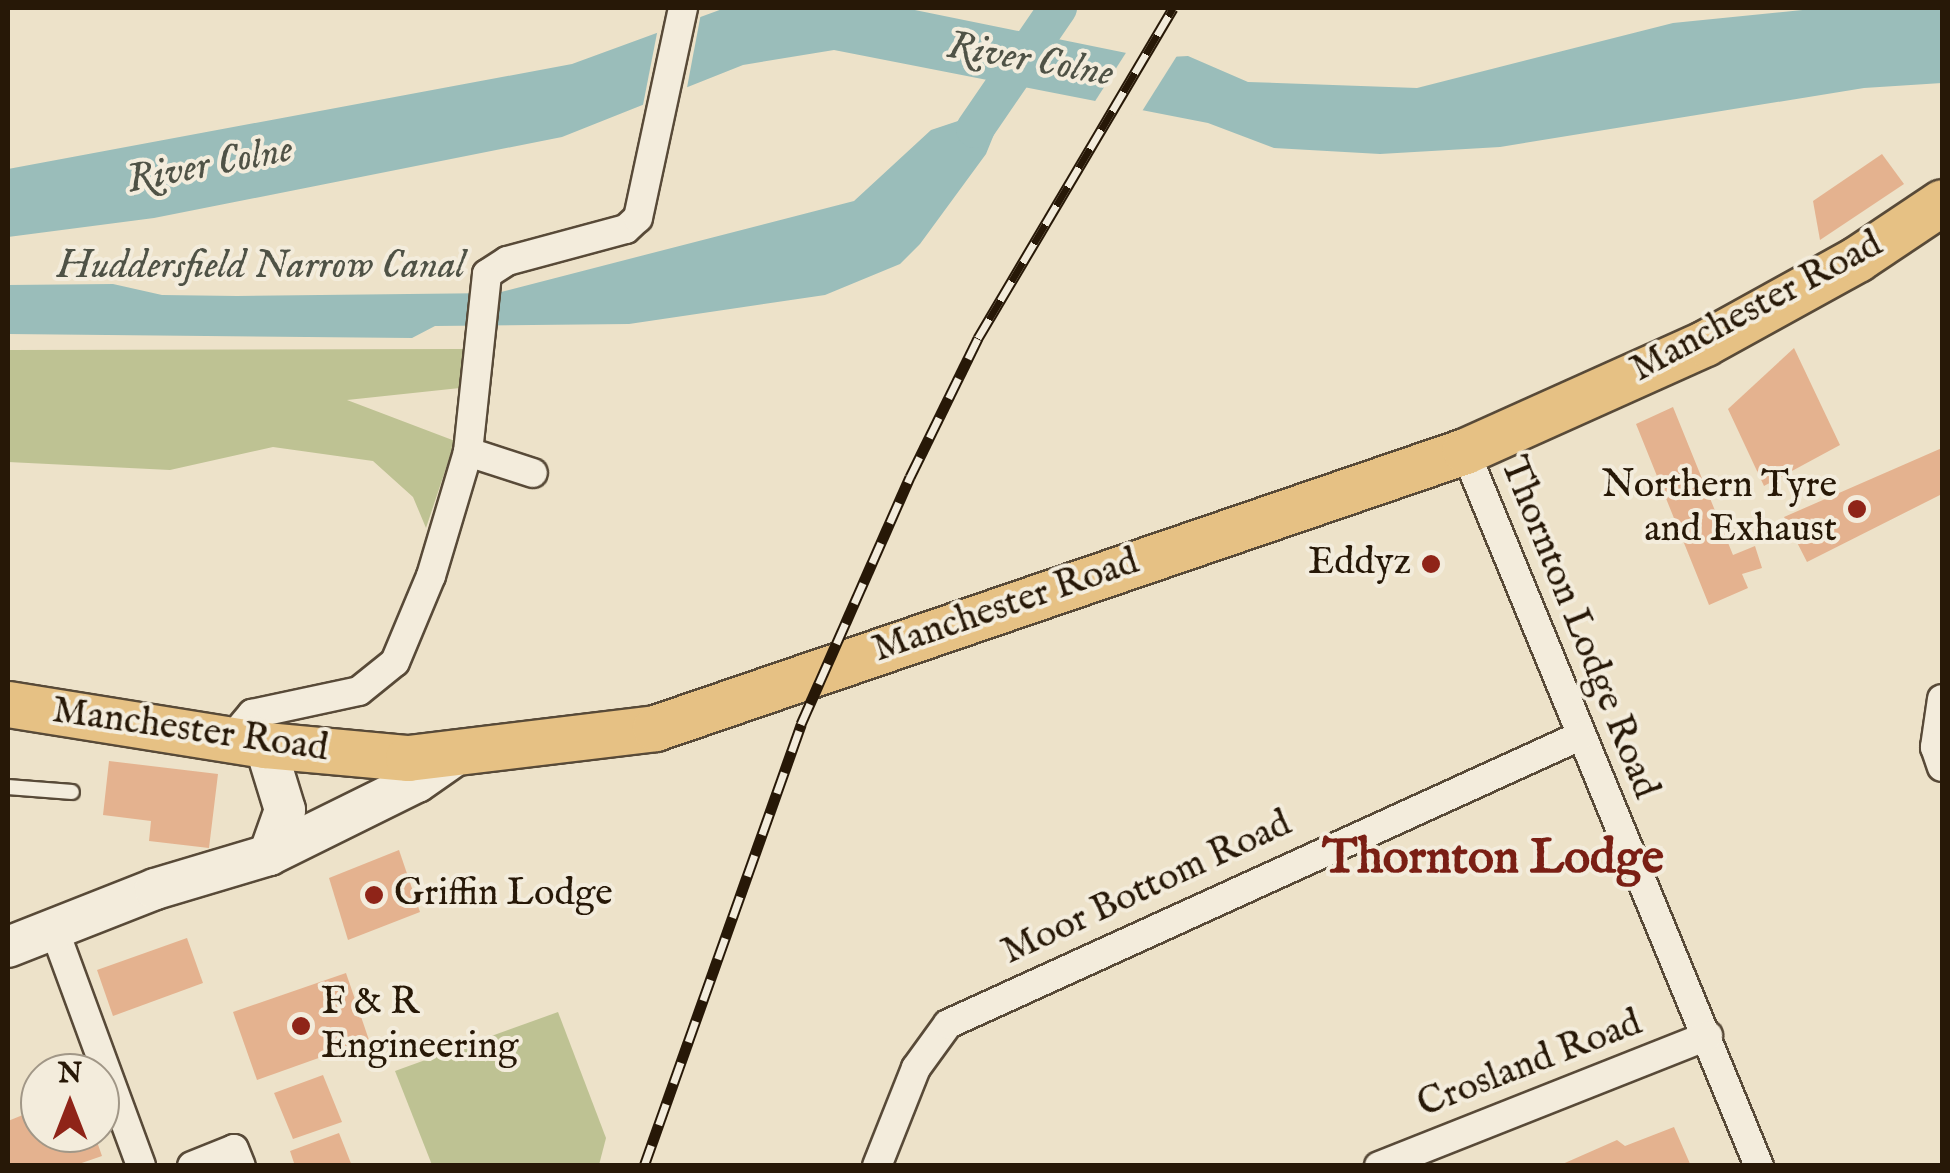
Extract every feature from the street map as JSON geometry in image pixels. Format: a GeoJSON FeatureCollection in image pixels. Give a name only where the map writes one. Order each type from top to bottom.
{"type":"FeatureCollection","features":[{"type":"Feature","properties":{"kind":"main road","name":"Manchester Road"},"geometry":{"type":"LineString","coordinates":[[8,704],[248,742],[453,756],[656,728],[1465,451],[1705,344],[1932,216]]}},
{"type":"Feature","properties":{"kind":"street"},"geometry":{"type":"LineString","coordinates":[[268,855],[284,810],[248,742],[252,714],[358,691],[395,662],[431,576],[468,452],[484,287],[497,265],[634,224],[661,120],[683,8]]}},
{"type":"Feature","properties":{"kind":"street","name":"Thornton Lodge Road"},"geometry":{"type":"LineString","coordinates":[[1465,451],[1759,1166]]}},
{"type":"Feature","properties":{"kind":"street"},"geometry":{"type":"LineString","coordinates":[[468,452],[533,473]]}},
{"type":"Feature","properties":{"kind":"street"},"geometry":{"type":"LineString","coordinates":[[1942,699],[1935,747],[1942,766]]}},
{"type":"Feature","properties":{"kind":"street","name":"Moor Bottom Road"},"geometry":{"type":"LineString","coordinates":[[878,1166],[916,1068],[948,1024],[1229,890],[1580,736]]}},
{"type":"Feature","properties":{"kind":"street"},"geometry":{"type":"LineString","coordinates":[[8,947],[268,855],[417,782],[453,756]]}},
{"type":"Feature","properties":{"kind":"street"},"geometry":{"type":"LineString","coordinates":[[54,929],[141,1166]]}},
{"type":"Feature","properties":{"kind":"street","name":"Crosland Road"},"geometry":{"type":"LineString","coordinates":[[1378,1166],[1410,1159],[1708,1036]]}},
{"type":"Feature","properties":{"kind":"street"},"geometry":{"type":"LineString","coordinates":[[192,1166],[237,1157]]}},
{"type":"Feature","properties":{"kind":"lane"},"geometry":{"type":"LineString","coordinates":[[8,787],[72,792]]}},
{"type":"Feature","properties":{"kind":"green space"},"geometry":{"type":"Polygon","coordinates":[[[464,349],[460,388],[347,400],[455,441],[426,528],[413,497],[373,461],[273,447],[170,470],[8,462],[8,350],[464,349]]]}},
{"type":"Feature","properties":{"kind":"green space"},"geometry":{"type":"Polygon","coordinates":[[[558,1012],[606,1138],[599,1165],[432,1165],[395,1071],[558,1012]]]}},
{"type":"Feature","properties":{"kind":"water","name":"River Colne"},"geometry":{"type":"Polygon","coordinates":[[[725,8],[905,8],[1151,58],[1188,56],[1248,82],[1417,88],[1673,23],[1822,8],[1942,8],[1942,83],[1864,88],[1500,147],[1380,154],[1274,148],[1208,123],[834,50],[743,65],[562,137],[154,218],[8,237],[8,169],[572,64],[725,8]]]}},
{"type":"Feature","properties":{"kind":"water"},"geometry":{"type":"Polygon","coordinates":[[[1050,8],[1068,8],[1051,32],[1041,31],[1037,25],[1050,8]]]}},
{"type":"Feature","properties":{"kind":"water"},"geometry":{"type":"Polygon","coordinates":[[[1003,89],[1008,100],[986,154],[920,244],[900,264],[825,295],[629,324],[435,326],[412,338],[8,334],[8,285],[113,284],[162,295],[497,293],[854,201],[931,130],[958,121],[989,90],[1003,89]]]}},
{"type":"Feature","properties":{"kind":"pier"},"geometry":{"type":"Polygon","coordinates":[[[702,8],[686,93],[642,110],[659,23],[702,8]]]}},
{"type":"Feature","properties":{"kind":"pier"},"geometry":{"type":"Polygon","coordinates":[[[1129,48],[1180,51],[1139,116],[1092,106],[1129,48]]]}},
{"type":"Feature","properties":{"kind":"building"},"geometry":{"type":"Polygon","coordinates":[[[1882,154],[1904,184],[1820,240],[1813,201],[1882,154]]]}},
{"type":"Feature","properties":{"kind":"building"},"geometry":{"type":"Polygon","coordinates":[[[1794,348],[1840,445],[1764,486],[1728,409],[1794,348]]]}},
{"type":"Feature","properties":{"kind":"building"},"geometry":{"type":"Polygon","coordinates":[[[1673,407],[1733,555],[1755,546],[1762,568],[1742,574],[1748,588],[1709,605],[1636,424],[1673,407]]]}},
{"type":"Feature","properties":{"kind":"building","name":"Northern Tyre and Exhaust"},"geometry":{"type":"Polygon","coordinates":[[[1942,448],[1942,501],[1940,495],[1807,562],[1784,517],[1942,448]]]}},
{"type":"Feature","properties":{"kind":"building"},"geometry":{"type":"Polygon","coordinates":[[[109,761],[218,774],[209,848],[149,841],[151,821],[103,815],[109,761]]]}},
{"type":"Feature","properties":{"kind":"building","name":"Griffin Lodge"},"geometry":{"type":"Polygon","coordinates":[[[399,850],[420,912],[348,940],[329,878],[399,850]]]}},
{"type":"Feature","properties":{"kind":"building"},"geometry":{"type":"Polygon","coordinates":[[[187,938],[203,983],[113,1016],[97,970],[187,938]]]}},
{"type":"Feature","properties":{"kind":"building","name":"F & R Engineering"},"geometry":{"type":"Polygon","coordinates":[[[346,973],[369,1040],[257,1080],[233,1012],[346,973]]]}},
{"type":"Feature","properties":{"kind":"building"},"geometry":{"type":"Polygon","coordinates":[[[323,1075],[342,1122],[293,1139],[274,1093],[323,1075]]]}},
{"type":"Feature","properties":{"kind":"building"},"geometry":{"type":"Polygon","coordinates":[[[20,1116],[20,1153],[102,1156],[73,1166],[8,1166],[8,1121],[20,1116]]]}},
{"type":"Feature","properties":{"kind":"building"},"geometry":{"type":"Polygon","coordinates":[[[1674,1127],[1691,1166],[1558,1166],[1617,1140],[1625,1146],[1674,1127]]]}},
{"type":"Feature","properties":{"kind":"building"},"geometry":{"type":"Polygon","coordinates":[[[339,1133],[352,1166],[295,1166],[290,1151],[339,1133]]]}},
{"type":"Feature","properties":{"kind":"waterway","name":"Huddersfield Narrow Canal"},"geometry":{"type":"LineString","coordinates":[[975,129],[1058,8]]}},
{"type":"Feature","properties":{"kind":"railway"},"geometry":{"type":"LineString","coordinates":[[644,1166],[801,724],[910,477],[978,338],[1173,8]]}},
{"type":"Feature","properties":{"kind":"place","name":"Northern Tyre and Exhaust"},"geometry":{"type":"Point","coordinates":[1857,509]}},
{"type":"Feature","properties":{"kind":"place","name":"Eddyz"},"geometry":{"type":"Point","coordinates":[1431,564]}},
{"type":"Feature","properties":{"kind":"place","name":"Griffin Lodge"},"geometry":{"type":"Point","coordinates":[374,895]}},
{"type":"Feature","properties":{"kind":"place","name":"F & R Engineering"},"geometry":{"type":"Point","coordinates":[301,1026]}},
{"type":"Feature","properties":{"kind":"district","name":"Thornton Lodge"},"geometry":{"type":"Point","coordinates":[1493,860]}}]}
